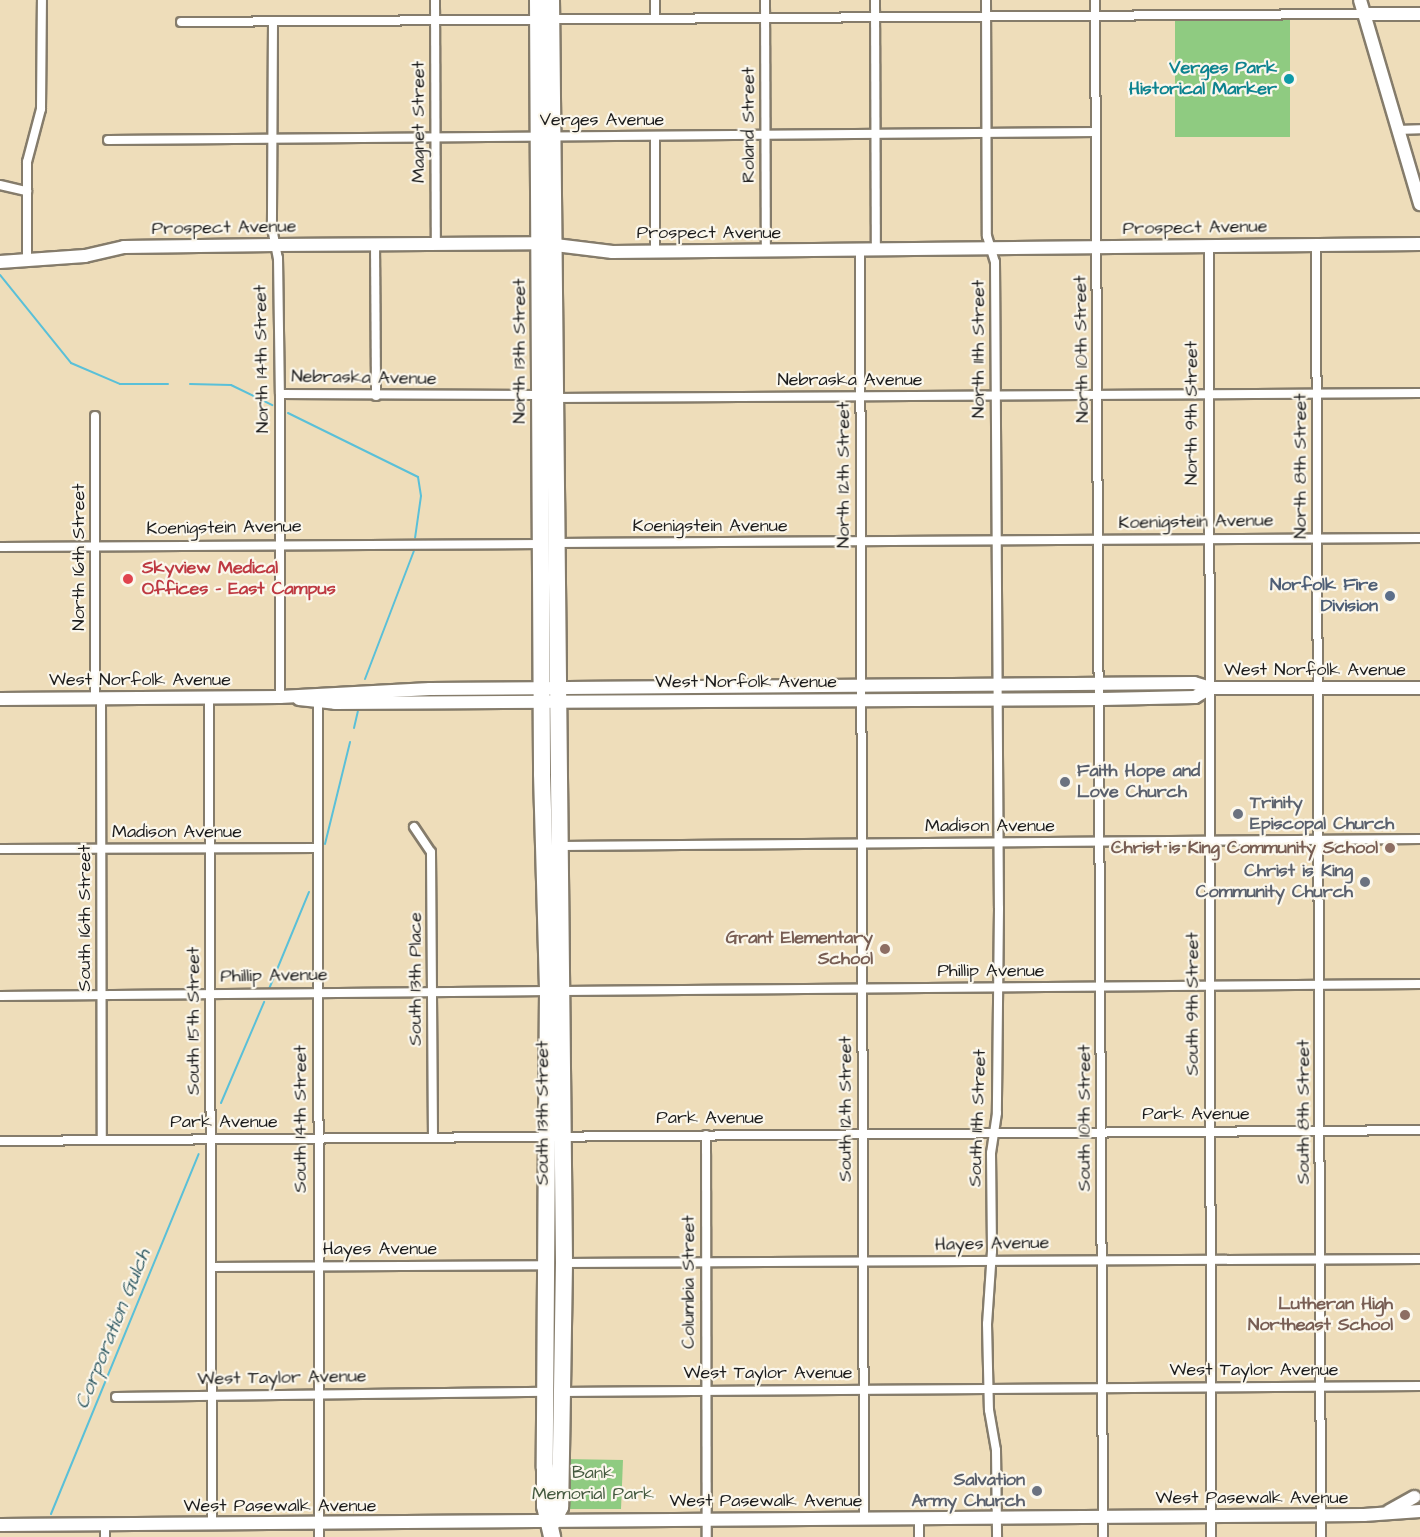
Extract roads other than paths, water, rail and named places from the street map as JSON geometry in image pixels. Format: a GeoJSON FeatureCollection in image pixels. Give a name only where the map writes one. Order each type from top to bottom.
{"type":"FeatureCollection","features":[{"type":"Feature","properties":{"kind":"highway","name":"North 13th Street"},"geometry":{"type":"LineString","coordinates":[[538,0],[544,21],[546,137],[549,695]]}},
{"type":"Feature","properties":{"kind":"highway","name":"North 13th Street"},"geometry":{"type":"LineString","coordinates":[[544,21],[551,0]]}},
{"type":"Feature","properties":{"kind":"highway","name":"South 13th Street"},"geometry":{"type":"LineString","coordinates":[[549,695],[560,846],[555,991]]}},
{"type":"Feature","properties":{"kind":"highway","name":"South 13th Street"},"geometry":{"type":"LineString","coordinates":[[549,695],[555,991],[556,1264],[554,1392],[545,1506],[552,1530]]}},
{"type":"Feature","properties":{"kind":"street"},"geometry":{"type":"LineString","coordinates":[[27,260],[27,162],[41,109],[42,0]]}},
{"type":"Feature","properties":{"kind":"street","name":"Magnet Street"},"geometry":{"type":"LineString","coordinates":[[435,0],[436,244]]}},
{"type":"Feature","properties":{"kind":"street"},"geometry":{"type":"LineString","coordinates":[[655,0],[655,19]]}},
{"type":"Feature","properties":{"kind":"street","name":"Roland Street"},"geometry":{"type":"LineString","coordinates":[[765,0],[766,250]]}},
{"type":"Feature","properties":{"kind":"street"},"geometry":{"type":"LineString","coordinates":[[875,0],[876,250]]}},
{"type":"Feature","properties":{"kind":"street","name":"North 11th Street"},"geometry":{"type":"LineString","coordinates":[[986,0],[987,236],[992,249],[998,698]]}},
{"type":"Feature","properties":{"kind":"street","name":"North 10th Street"},"geometry":{"type":"LineString","coordinates":[[1095,0],[1102,699]]}},
{"type":"Feature","properties":{"kind":"street"},"geometry":{"type":"LineString","coordinates":[[1360,0],[1420,204]]}},
{"type":"Feature","properties":{"kind":"street"},"geometry":{"type":"LineString","coordinates":[[181,22],[1420,14]]}},
{"type":"Feature","properties":{"kind":"street","name":"North 14th Street"},"geometry":{"type":"LineString","coordinates":[[273,22],[272,137],[280,394],[280,697]]}},
{"type":"Feature","properties":{"kind":"street"},"geometry":{"type":"LineString","coordinates":[[1397,130],[1420,129]]}},
{"type":"Feature","properties":{"kind":"street","name":"Verges Avenue"},"geometry":{"type":"LineString","coordinates":[[108,140],[1096,132]]}},
{"type":"Feature","properties":{"kind":"street"},"geometry":{"type":"LineString","coordinates":[[655,136],[655,251]]}},
{"type":"Feature","properties":{"kind":"street"},"geometry":{"type":"LineString","coordinates":[[0,185],[27,191]]}},
{"type":"Feature","properties":{"kind":"street","name":"Prospect Avenue"},"geometry":{"type":"LineString","coordinates":[[0,262],[85,256],[124,247],[275,245],[546,243],[590,252],[1420,244]]}},
{"type":"Feature","properties":{"kind":"street"},"geometry":{"type":"LineString","coordinates":[[375,244],[376,396]]}},
{"type":"Feature","properties":{"kind":"street","name":"North 8th Street"},"geometry":{"type":"LineString","coordinates":[[1316,245],[1320,688]]}},
{"type":"Feature","properties":{"kind":"street","name":"North 9th Street"},"geometry":{"type":"LineString","coordinates":[[1209,246],[1210,688]]}},
{"type":"Feature","properties":{"kind":"street","name":"North 12th Street"},"geometry":{"type":"LineString","coordinates":[[860,250],[861,699]]}},
{"type":"Feature","properties":{"kind":"street","name":"Nebraska Avenue"},"geometry":{"type":"LineString","coordinates":[[280,394],[546,397],[1420,393]]}},
{"type":"Feature","properties":{"kind":"street","name":"North 16th Street"},"geometry":{"type":"LineString","coordinates":[[95,416],[98,698]]}},
{"type":"Feature","properties":{"kind":"street","name":"Koenigstein Avenue"},"geometry":{"type":"LineString","coordinates":[[0,547],[1420,538]]}},
{"type":"Feature","properties":{"kind":"street","name":"West Norfolk Avenue"},"geometry":{"type":"LineString","coordinates":[[280,697],[318,702],[861,686],[1194,683],[1210,688],[1420,688]]}},
{"type":"Feature","properties":{"kind":"street","name":"West Norfolk Avenue"},"geometry":{"type":"LineString","coordinates":[[0,699],[280,697],[334,691],[861,699],[1102,699],[1195,697],[1210,688]]}},
{"type":"Feature","properties":{"kind":"street","name":"South 9th Street"},"geometry":{"type":"LineString","coordinates":[[1210,688],[1211,1537]]}},
{"type":"Feature","properties":{"kind":"street","name":"South 8th Street"},"geometry":{"type":"LineString","coordinates":[[1320,688],[1321,1537]]}},
{"type":"Feature","properties":{"kind":"street","name":"South 15th Street"},"geometry":{"type":"LineString","coordinates":[[209,697],[212,1525]]}},
{"type":"Feature","properties":{"kind":"street","name":"South 16th Street"},"geometry":{"type":"LineString","coordinates":[[98,698],[102,1139]]}},
{"type":"Feature","properties":{"kind":"street","name":"South 11th Street"},"geometry":{"type":"LineString","coordinates":[[997,1537],[996,1450],[988,1388],[987,1283],[991,1261],[991,1153],[995,1132],[998,987],[998,698]]}},
{"type":"Feature","properties":{"kind":"street","name":"South 12th Street"},"geometry":{"type":"LineString","coordinates":[[861,699],[864,1519]]}},
{"type":"Feature","properties":{"kind":"street","name":"South 10th Street"},"geometry":{"type":"LineString","coordinates":[[1102,699],[1103,1537]]}},
{"type":"Feature","properties":{"kind":"street","name":"South 14th Street"},"geometry":{"type":"LineString","coordinates":[[318,702],[318,1531]]}},
{"type":"Feature","properties":{"kind":"street","name":"South 13th Place"},"geometry":{"type":"LineString","coordinates":[[414,826],[431,852],[434,1136]]}},
{"type":"Feature","properties":{"kind":"street","name":"Madison Avenue"},"geometry":{"type":"LineString","coordinates":[[560,846],[1420,839]]}},
{"type":"Feature","properties":{"kind":"street","name":"Madison Avenue"},"geometry":{"type":"LineString","coordinates":[[0,849],[318,848]]}},
{"type":"Feature","properties":{"kind":"street","name":"Phillip Avenue"},"geometry":{"type":"LineString","coordinates":[[0,996],[1420,984]]}},
{"type":"Feature","properties":{"kind":"street","name":"Park Avenue"},"geometry":{"type":"LineString","coordinates":[[0,1141],[1209,1130],[1420,1131]]}},
{"type":"Feature","properties":{"kind":"street","name":"Columbia Street"},"geometry":{"type":"LineString","coordinates":[[706,1135],[707,1537]]}},
{"type":"Feature","properties":{"kind":"street","name":"Hayes Avenue"},"geometry":{"type":"LineString","coordinates":[[211,1267],[1102,1259],[1420,1259]]}},
{"type":"Feature","properties":{"kind":"street","name":"West Taylor Avenue"},"geometry":{"type":"LineString","coordinates":[[116,1396],[1420,1386]]}},
{"type":"Feature","properties":{"kind":"street"},"geometry":{"type":"LineString","coordinates":[[1417,1492],[1420,1511]]}},
{"type":"Feature","properties":{"kind":"street","name":"West Pasewalk Avenue"},"geometry":{"type":"LineString","coordinates":[[1388,1512],[1417,1492]]}},
{"type":"Feature","properties":{"kind":"street","name":"West Pasewalk Avenue"},"geometry":{"type":"LineString","coordinates":[[0,1525],[105,1531],[212,1525],[318,1531],[552,1530],[707,1519],[1321,1515],[1420,1511]]}},
{"type":"Feature","properties":{"kind":"street"},"geometry":{"type":"LineString","coordinates":[[919,1519],[919,1537]]}},
{"type":"Feature","properties":{"kind":"waterway","name":"Corporation Gulch"},"geometry":{"type":"LineString","coordinates":[[0,275],[71,363],[120,384],[168,384]]}},
{"type":"Feature","properties":{"kind":"waterway","name":"Corporation Gulch"},"geometry":{"type":"LineString","coordinates":[[190,384],[231,385],[272,405]]}},
{"type":"Feature","properties":{"kind":"waterway","name":"Corporation Gulch"},"geometry":{"type":"LineString","coordinates":[[288,413],[418,477],[421,496],[415,538]]}},
{"type":"Feature","properties":{"kind":"waterway","name":"Corporation Gulch"},"geometry":{"type":"LineString","coordinates":[[365,679],[414,551]]}},
{"type":"Feature","properties":{"kind":"waterway","name":"Corporation Gulch"},"geometry":{"type":"LineString","coordinates":[[354,728],[358,711]]}},
{"type":"Feature","properties":{"kind":"waterway","name":"Corporation Gulch"},"geometry":{"type":"LineString","coordinates":[[325,844],[350,742]]}},
{"type":"Feature","properties":{"kind":"waterway","name":"Corporation Gulch"},"geometry":{"type":"LineString","coordinates":[[269,989],[309,892]]}},
{"type":"Feature","properties":{"kind":"waterway","name":"Corporation Gulch"},"geometry":{"type":"LineString","coordinates":[[221,1103],[264,1002]]}},
{"type":"Feature","properties":{"kind":"waterway","name":"Corporation Gulch"},"geometry":{"type":"LineString","coordinates":[[51,1514],[199,1154]]}},
{"type":"Feature","properties":{"kind":"place","name":"Verges Park Historical Marker"},"geometry":{"type":"Point","coordinates":[1289,79]}},
{"type":"Feature","properties":{"kind":"place","name":"Skyview Medical Offices - East Campus"},"geometry":{"type":"Point","coordinates":[128,579]}},
{"type":"Feature","properties":{"kind":"place","name":"Norfolk Fire Division"},"geometry":{"type":"Point","coordinates":[1390,596]}},
{"type":"Feature","properties":{"kind":"place","name":"Faith Hope and Love Church"},"geometry":{"type":"Point","coordinates":[1065,782]}},
{"type":"Feature","properties":{"kind":"place","name":"Trinity Episcopal Church"},"geometry":{"type":"Point","coordinates":[1238,814]}},
{"type":"Feature","properties":{"kind":"place","name":"Christ is King Community School"},"geometry":{"type":"Point","coordinates":[1390,848]}},
{"type":"Feature","properties":{"kind":"place","name":"Christ is King Community Church"},"geometry":{"type":"Point","coordinates":[1365,882]}},
{"type":"Feature","properties":{"kind":"place","name":"Grant Elementary School"},"geometry":{"type":"Point","coordinates":[885,949]}},
{"type":"Feature","properties":{"kind":"place","name":"Lutheran High Northeast School"},"geometry":{"type":"Point","coordinates":[1405,1315]}},
{"type":"Feature","properties":{"kind":"place","name":"Salvation Army Church"},"geometry":{"type":"Point","coordinates":[1037,1491]}},
{"type":"Feature","properties":{"kind":"park label","name":"Bank Memorial Park"},"geometry":{"type":"Point","coordinates":[593,1484]}}]}
